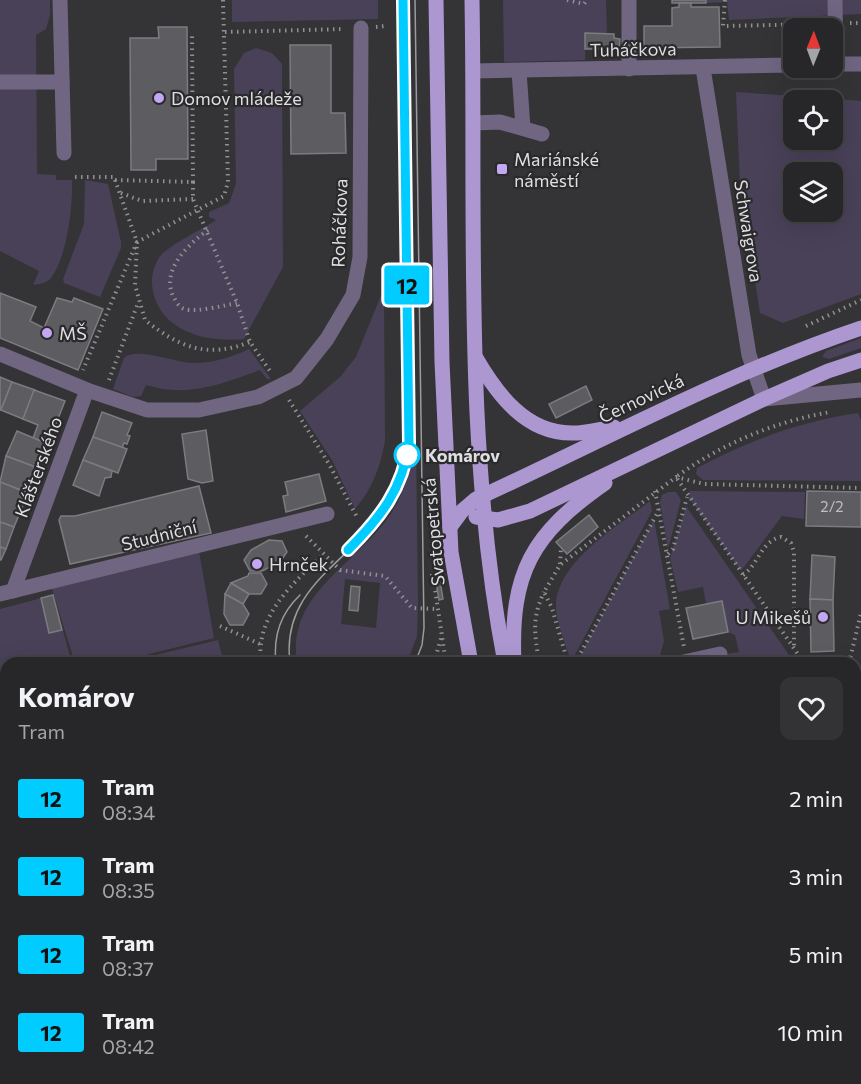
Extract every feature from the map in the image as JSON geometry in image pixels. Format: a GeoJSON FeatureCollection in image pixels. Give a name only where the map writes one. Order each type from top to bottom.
{"type":"FeatureCollection","features":[{"type":"Feature","properties":{"kind":"main road","name":"Svatopetrská"},"geometry":{"type":"LineString","coordinates":[[436,0],[442,351],[448,500],[451,552],[470,657]]}},
{"type":"Feature","properties":{"kind":"main road"},"geometry":{"type":"LineString","coordinates":[[472,0],[475,357],[483,518],[492,598],[504,657]]}},
{"type":"Feature","properties":{"kind":"main road","name":"Černovická"},"geometry":{"type":"LineString","coordinates":[[450,526],[462,512],[482,497],[629,425],[753,368],[861,328]]}},
{"type":"Feature","properties":{"kind":"main road"},"geometry":{"type":"LineString","coordinates":[[475,357],[493,387],[512,408],[540,427],[571,433],[629,425]]}},
{"type":"Feature","properties":{"kind":"main road"},"geometry":{"type":"LineString","coordinates":[[448,500],[462,512],[483,518],[511,518],[764,399],[828,371],[861,360]]}},
{"type":"Feature","properties":{"kind":"main road"},"geometry":{"type":"LineString","coordinates":[[514,657],[518,589],[526,564],[539,541],[569,507],[650,452]]}},
{"type":"Feature","properties":{"kind":"street"},"geometry":{"type":"LineString","coordinates":[[60,0],[64,153]]}},
{"type":"Feature","properties":{"kind":"street"},"geometry":{"type":"LineString","coordinates":[[629,0],[629,69]]}},
{"type":"Feature","properties":{"kind":"street"},"geometry":{"type":"LineString","coordinates":[[835,0],[835,18]]}},
{"type":"Feature","properties":{"kind":"street","name":"Roháčkova"},"geometry":{"type":"LineString","coordinates":[[0,354],[87,390],[147,410],[199,410],[258,397],[296,378],[327,339],[352,295],[360,257],[361,28]]}},
{"type":"Feature","properties":{"kind":"street"},"geometry":{"type":"LineString","coordinates":[[843,64],[861,64]]}},
{"type":"Feature","properties":{"kind":"street","name":"Tuháčkova"},"geometry":{"type":"LineString","coordinates":[[473,71],[783,65]]}},
{"type":"Feature","properties":{"kind":"street","name":"Schwaigrova"},"geometry":{"type":"LineString","coordinates":[[703,68],[753,368],[764,399]]}},
{"type":"Feature","properties":{"kind":"street"},"geometry":{"type":"LineString","coordinates":[[519,71],[523,128]]}},
{"type":"Feature","properties":{"kind":"street"},"geometry":{"type":"LineString","coordinates":[[0,82],[62,82]]}},
{"type":"Feature","properties":{"kind":"street"},"geometry":{"type":"LineString","coordinates":[[474,123],[500,122],[542,134]]}},
{"type":"Feature","properties":{"kind":"street","name":"Klášterského"},"geometry":{"type":"LineString","coordinates":[[6,592],[87,390]]}},
{"type":"Feature","properties":{"kind":"street"},"geometry":{"type":"LineString","coordinates":[[764,399],[861,390]]}},
{"type":"Feature","properties":{"kind":"street","name":"Studniční"},"geometry":{"type":"LineString","coordinates":[[6,592],[327,514]]}},
{"type":"Feature","properties":{"kind":"street"},"geometry":{"type":"LineString","coordinates":[[704,657],[717,654]]}},
{"type":"Feature","properties":{"kind":"path"},"geometry":{"type":"LineString","coordinates":[[82,374],[137,242],[224,196],[228,182],[223,0]]}},
{"type":"Feature","properties":{"kind":"path"},"geometry":{"type":"LineString","coordinates":[[567,0],[584,4],[587,0]]}},
{"type":"Feature","properties":{"kind":"path"},"geometry":{"type":"LineString","coordinates":[[725,0],[723,26],[783,25]]}},
{"type":"Feature","properties":{"kind":"path"},"geometry":{"type":"LineString","coordinates":[[225,32],[385,26]]}},
{"type":"Feature","properties":{"kind":"path"},"geometry":{"type":"LineString","coordinates":[[192,34],[193,199],[208,230],[250,342],[329,464],[358,519]]}},
{"type":"Feature","properties":{"kind":"path"},"geometry":{"type":"LineString","coordinates":[[75,177],[193,182]]}},
{"type":"Feature","properties":{"kind":"path"},"geometry":{"type":"LineString","coordinates":[[116,180],[137,242],[135,285],[144,320],[184,346],[228,351],[250,342]]}},
{"type":"Feature","properties":{"kind":"path"},"geometry":{"type":"LineString","coordinates":[[120,193],[142,201],[193,199]]}},
{"type":"Feature","properties":{"kind":"path"},"geometry":{"type":"LineString","coordinates":[[208,230],[179,257],[170,283],[173,295],[179,306],[187,310],[237,303]]}},
{"type":"Feature","properties":{"kind":"path"},"geometry":{"type":"LineString","coordinates":[[806,326],[861,300]]}},
{"type":"Feature","properties":{"kind":"path"},"geometry":{"type":"LineString","coordinates":[[107,384],[139,303]]}},
{"type":"Feature","properties":{"kind":"path"},"geometry":{"type":"LineString","coordinates":[[538,657],[533,626],[536,610],[560,565],[695,463],[738,441],[785,423],[837,411]]}},
{"type":"Feature","properties":{"kind":"path"},"geometry":{"type":"LineString","coordinates":[[676,477],[704,484],[861,488]]}},
{"type":"Feature","properties":{"kind":"path"},"geometry":{"type":"LineString","coordinates":[[676,477],[800,657]]}},
{"type":"Feature","properties":{"kind":"path"},"geometry":{"type":"LineString","coordinates":[[655,491],[682,657]]}},
{"type":"Feature","properties":{"kind":"path"},"geometry":{"type":"LineString","coordinates":[[667,555],[673,549],[687,496]]}},
{"type":"Feature","properties":{"kind":"path"},"geometry":{"type":"LineString","coordinates":[[578,657],[659,510]]}},
{"type":"Feature","properties":{"kind":"path"},"geometry":{"type":"LineString","coordinates":[[301,531],[340,570],[385,576],[412,608],[437,609]]}},
{"type":"Feature","properties":{"kind":"path"},"geometry":{"type":"LineString","coordinates":[[742,575],[750,570],[770,541],[781,537],[791,543],[794,552],[794,648]]}},
{"type":"Feature","properties":{"kind":"path"},"geometry":{"type":"LineString","coordinates":[[560,565],[561,548]]}},
{"type":"Feature","properties":{"kind":"path"},"geometry":{"type":"LineString","coordinates":[[261,657],[260,644],[271,612],[293,584],[324,554]]}},
{"type":"Feature","properties":{"kind":"path"},"geometry":{"type":"LineString","coordinates":[[430,576],[433,576],[445,657]]}},
{"type":"Feature","properties":{"kind":"path"},"geometry":{"type":"LineString","coordinates":[[544,592],[552,608],[566,657]]}},
{"type":"Feature","properties":{"kind":"path"},"geometry":{"type":"LineString","coordinates":[[849,657],[861,613]]}},
{"type":"Feature","properties":{"kind":"path"},"geometry":{"type":"LineString","coordinates":[[220,626],[260,644]]}},
{"type":"Feature","properties":{"kind":"path"},"geometry":{"type":"LineString","coordinates":[[436,657],[441,635]]}},
{"type":"Feature","properties":{"kind":"path"},"geometry":{"type":"LineString","coordinates":[[717,654],[724,657]]}},
{"type":"Feature","properties":{"kind":"shaded area"},"geometry":{"type":"Polygon","coordinates":[[[0,0],[50,0],[50,15],[46,29],[36,35],[37,174],[56,175],[56,180],[72,180],[70,217],[65,245],[57,269],[49,280],[33,285],[39,271],[0,251],[0,0]]]}},
{"type":"Feature","properties":{"kind":"shaded area"},"geometry":{"type":"Polygon","coordinates":[[[232,0],[378,0],[378,19],[232,22],[232,0]]]}},
{"type":"Feature","properties":{"kind":"shaded area"},"geometry":{"type":"Polygon","coordinates":[[[503,0],[606,0],[607,34],[585,33],[585,60],[504,62],[503,0]]]}},
{"type":"Feature","properties":{"kind":"shaded area"},"geometry":{"type":"Polygon","coordinates":[[[706,0],[861,0],[861,14],[729,20],[727,2],[706,3],[706,0]]]}},
{"type":"Feature","properties":{"kind":"shaded area"},"geometry":{"type":"Polygon","coordinates":[[[256,48],[272,53],[282,64],[283,267],[244,339],[214,339],[185,331],[173,323],[156,301],[152,278],[155,265],[166,250],[216,220],[209,217],[209,212],[229,203],[236,184],[234,69],[244,53],[256,48]]]}},
{"type":"Feature","properties":{"kind":"shaded area"},"geometry":{"type":"Polygon","coordinates":[[[736,92],[783,95],[783,150],[843,150],[843,100],[861,101],[861,294],[783,323],[760,313],[740,185],[736,92]]]}},
{"type":"Feature","properties":{"kind":"shaded area"},"geometry":{"type":"Polygon","coordinates":[[[85,180],[108,184],[121,242],[121,248],[100,297],[64,283],[63,279],[84,224],[85,180]]]}},
{"type":"Feature","properties":{"kind":"shaded area"},"geometry":{"type":"Polygon","coordinates":[[[384,288],[385,441],[375,477],[355,509],[332,460],[300,411],[340,377],[356,357],[384,288]]]}},
{"type":"Feature","properties":{"kind":"shaded area"},"geometry":{"type":"Polygon","coordinates":[[[861,338],[861,348],[829,359],[822,357],[826,351],[861,338]]]}},
{"type":"Feature","properties":{"kind":"shaded area"},"geometry":{"type":"Polygon","coordinates":[[[249,349],[271,379],[267,379],[260,370],[204,388],[190,390],[161,389],[146,385],[141,396],[133,397],[113,389],[124,358],[130,355],[147,354],[201,363],[236,355],[249,349]]]}},
{"type":"Feature","properties":{"kind":"shaded area"},"geometry":{"type":"Polygon","coordinates":[[[858,413],[861,420],[861,481],[703,480],[696,474],[697,468],[775,433],[815,421],[858,413]]]}},
{"type":"Feature","properties":{"kind":"shaded area"},"geometry":{"type":"Polygon","coordinates":[[[416,443],[417,636],[409,657],[297,657],[297,638],[303,617],[314,597],[378,530],[392,512],[410,470],[416,443]],[[345,579],[341,624],[376,628],[380,583],[345,579]]]}},
{"type":"Feature","properties":{"kind":"shaded area"},"geometry":{"type":"Polygon","coordinates":[[[690,491],[805,492],[804,519],[782,516],[741,571],[689,498],[690,491]]]}},
{"type":"Feature","properties":{"kind":"shaded area"},"geometry":{"type":"Polygon","coordinates":[[[676,492],[681,500],[668,549],[660,502],[662,495],[676,492]]]}},
{"type":"Feature","properties":{"kind":"shaded area"},"geometry":{"type":"Polygon","coordinates":[[[650,501],[652,511],[574,657],[569,657],[557,616],[558,592],[565,576],[576,561],[606,534],[650,501]]]}},
{"type":"Feature","properties":{"kind":"shaded area"},"geometry":{"type":"Polygon","coordinates":[[[686,506],[790,657],[730,657],[726,654],[739,652],[735,635],[728,632],[722,601],[706,604],[703,587],[678,592],[670,558],[686,506]]]}},
{"type":"Feature","properties":{"kind":"shaded area"},"geometry":{"type":"Polygon","coordinates":[[[654,519],[670,609],[659,611],[664,641],[660,657],[579,657],[654,519]]]}},
{"type":"Feature","properties":{"kind":"shaded area"},"geometry":{"type":"Polygon","coordinates":[[[199,551],[214,638],[137,657],[73,657],[51,586],[199,551]]]}},
{"type":"Feature","properties":{"kind":"shaded area"},"geometry":{"type":"Polygon","coordinates":[[[53,595],[70,657],[0,657],[0,609],[53,595]]]}},
{"type":"Feature","properties":{"kind":"shaded area"},"geometry":{"type":"Polygon","coordinates":[[[218,640],[222,657],[147,657],[218,640]]]}},
{"type":"Feature","properties":{"kind":"building"},"geometry":{"type":"Polygon","coordinates":[[[672,0],[706,0],[706,3],[672,3],[672,0]]]}},
{"type":"Feature","properties":{"kind":"building"},"geometry":{"type":"Polygon","coordinates":[[[679,3],[691,3],[691,7],[719,7],[720,47],[644,48],[644,26],[672,26],[672,8],[679,7],[679,3]]]}},
{"type":"Feature","properties":{"kind":"building","name":"Domov mládeže"},"geometry":{"type":"Polygon","coordinates":[[[158,27],[187,27],[188,159],[156,159],[156,170],[131,170],[130,38],[159,38],[158,27]]]}},
{"type":"Feature","properties":{"kind":"building"},"geometry":{"type":"Polygon","coordinates":[[[585,33],[614,34],[614,38],[620,39],[619,49],[585,49],[585,33]]]}},
{"type":"Feature","properties":{"kind":"building"},"geometry":{"type":"Polygon","coordinates":[[[290,45],[331,45],[331,113],[345,113],[346,153],[291,154],[290,45]]]}},
{"type":"Feature","properties":{"kind":"building","name":"MŠ"},"geometry":{"type":"Polygon","coordinates":[[[0,293],[36,307],[30,321],[44,328],[57,298],[72,302],[74,298],[103,309],[78,370],[0,338],[0,293]]]}},
{"type":"Feature","properties":{"kind":"building"},"geometry":{"type":"Polygon","coordinates":[[[0,377],[12,382],[1,410],[0,410],[0,377]]]}},
{"type":"Feature","properties":{"kind":"building"},"geometry":{"type":"Polygon","coordinates":[[[12,382],[35,390],[23,419],[1,410],[12,382]]]}},
{"type":"Feature","properties":{"kind":"building"},"geometry":{"type":"Polygon","coordinates":[[[586,386],[592,400],[556,418],[549,404],[586,386]]]}},
{"type":"Feature","properties":{"kind":"building"},"geometry":{"type":"Polygon","coordinates":[[[34,390],[65,401],[48,444],[33,438],[38,425],[23,419],[34,390]]]}},
{"type":"Feature","properties":{"kind":"building"},"geometry":{"type":"Polygon","coordinates":[[[102,412],[132,423],[127,435],[130,436],[127,444],[124,443],[122,448],[93,437],[102,412]]]}},
{"type":"Feature","properties":{"kind":"building"},"geometry":{"type":"Polygon","coordinates":[[[206,430],[213,481],[202,483],[188,479],[182,434],[206,430]]]}},
{"type":"Feature","properties":{"kind":"building"},"geometry":{"type":"Polygon","coordinates":[[[17,431],[48,444],[38,468],[6,456],[17,431]]]}},
{"type":"Feature","properties":{"kind":"building"},"geometry":{"type":"Polygon","coordinates":[[[93,437],[127,449],[118,473],[83,460],[93,437]]]}},
{"type":"Feature","properties":{"kind":"building"},"geometry":{"type":"Polygon","coordinates":[[[6,456],[38,468],[28,493],[0,482],[6,456]]]}},
{"type":"Feature","properties":{"kind":"building"},"geometry":{"type":"Polygon","coordinates":[[[83,460],[112,471],[111,477],[105,478],[99,496],[73,485],[83,460]]]}},
{"type":"Feature","properties":{"kind":"building"},"geometry":{"type":"Polygon","coordinates":[[[319,474],[326,501],[286,512],[283,496],[288,495],[285,482],[319,474]]]}},
{"type":"Feature","properties":{"kind":"building"},"geometry":{"type":"Polygon","coordinates":[[[0,482],[28,493],[14,527],[0,522],[0,482]]]}},
{"type":"Feature","properties":{"kind":"building"},"geometry":{"type":"Polygon","coordinates":[[[199,486],[211,533],[70,564],[59,520],[61,516],[75,516],[199,486]]]}},
{"type":"Feature","properties":{"kind":"building"},"geometry":{"type":"Polygon","coordinates":[[[807,491],[861,492],[861,527],[806,526],[807,491]]]}},
{"type":"Feature","properties":{"kind":"building"},"geometry":{"type":"Polygon","coordinates":[[[589,515],[598,527],[567,554],[556,542],[589,515]]]}},
{"type":"Feature","properties":{"kind":"building"},"geometry":{"type":"Polygon","coordinates":[[[0,522],[14,527],[6,549],[0,547],[0,522]]]}},
{"type":"Feature","properties":{"kind":"building"},"geometry":{"type":"Polygon","coordinates":[[[269,540],[282,541],[287,552],[280,562],[262,571],[250,571],[244,560],[251,550],[269,540]]]}},
{"type":"Feature","properties":{"kind":"building"},"geometry":{"type":"Polygon","coordinates":[[[0,547],[6,549],[1,560],[0,560],[0,547]]]}},
{"type":"Feature","properties":{"kind":"building"},"geometry":{"type":"Polygon","coordinates":[[[812,555],[835,557],[833,600],[810,599],[812,555]]]}},
{"type":"Feature","properties":{"kind":"building"},"geometry":{"type":"Polygon","coordinates":[[[249,573],[261,573],[267,584],[261,594],[249,594],[231,583],[248,576],[249,573]]]}},
{"type":"Feature","properties":{"kind":"building"},"geometry":{"type":"Polygon","coordinates":[[[435,575],[439,575],[443,599],[439,600],[435,575]]]}},
{"type":"Feature","properties":{"kind":"building"},"geometry":{"type":"Polygon","coordinates":[[[231,583],[249,594],[243,604],[225,594],[231,583]]]}},
{"type":"Feature","properties":{"kind":"building"},"geometry":{"type":"Polygon","coordinates":[[[351,586],[360,587],[358,611],[349,610],[351,586]]]}},
{"type":"Feature","properties":{"kind":"building"},"geometry":{"type":"Polygon","coordinates":[[[225,594],[243,604],[249,614],[243,625],[230,625],[224,614],[225,594]]]}},
{"type":"Feature","properties":{"kind":"building"},"geometry":{"type":"Polygon","coordinates":[[[53,595],[62,630],[49,633],[41,598],[53,595]]]}},
{"type":"Feature","properties":{"kind":"building"},"geometry":{"type":"Polygon","coordinates":[[[810,599],[833,600],[834,651],[811,652],[810,599]]]}},
{"type":"Feature","properties":{"kind":"building"},"geometry":{"type":"Polygon","coordinates":[[[722,601],[728,632],[693,639],[686,608],[722,601]]]}},
{"type":"Feature","properties":{"kind":"tram line"},"geometry":{"type":"LineString","coordinates":[[290,657],[290,636],[296,613],[308,593],[323,576],[374,525],[394,494],[406,460],[409,424],[403,0]]}},
{"type":"Feature","properties":{"kind":"tram line","name":"12"},"geometry":{"type":"LineString","coordinates":[[348,550],[387,507],[404,468],[409,443],[403,0]]}},
{"type":"Feature","properties":{"kind":"tram line"},"geometry":{"type":"LineString","coordinates":[[415,0],[424,628],[422,645],[417,657]]}},
{"type":"Feature","properties":{"kind":"tram line"},"geometry":{"type":"LineString","coordinates":[[275,657],[277,635],[283,618],[300,595]]}},
{"type":"Feature","properties":{"kind":"place","name":"Domov mládeže"},"geometry":{"type":"Point","coordinates":[159,98]}},
{"type":"Feature","properties":{"kind":"place","name":"Mariánské náměstí"},"geometry":{"type":"Point","coordinates":[502,169]}},
{"type":"Feature","properties":{"kind":"place","name":"MŠ"},"geometry":{"type":"Point","coordinates":[47,333]}},
{"type":"Feature","properties":{"kind":"place","name":"Komárov"},"geometry":{"type":"Point","coordinates":[407,455]}},
{"type":"Feature","properties":{"kind":"place","name":"Hrnček"},"geometry":{"type":"Point","coordinates":[257,564]}},
{"type":"Feature","properties":{"kind":"place","name":"U Mikešů"},"geometry":{"type":"Point","coordinates":[823,617]}}]}
